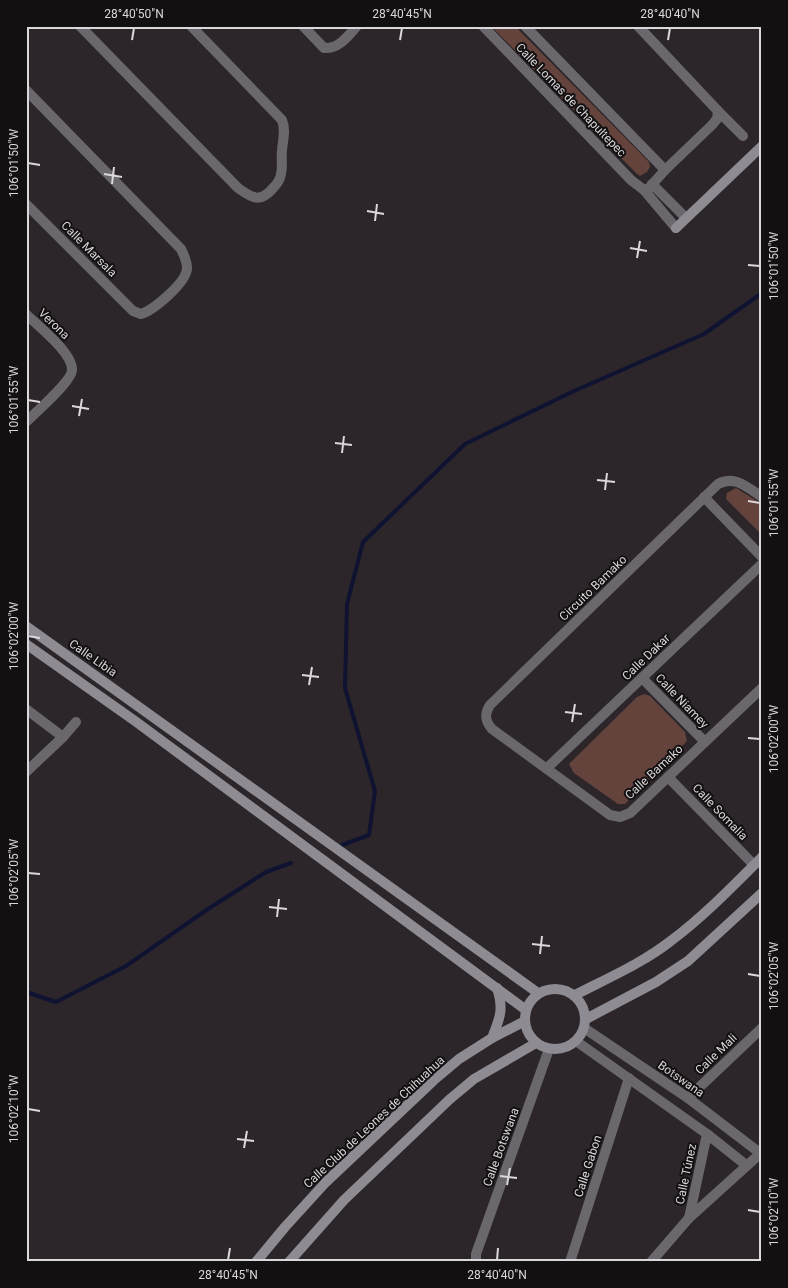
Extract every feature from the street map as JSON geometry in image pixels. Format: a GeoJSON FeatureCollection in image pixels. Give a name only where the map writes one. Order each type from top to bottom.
{"type":"FeatureCollection","features":[{"type":"Feature","properties":{"kind":"street"},"geometry":{"type":"LineString","coordinates":[[80,26],[238,188],[255,198],[266,196],[278,182],[282,172],[282,148],[285,127],[282,120],[191,26]]}},
{"type":"Feature","properties":{"kind":"street"},"geometry":{"type":"LineString","coordinates":[[303,26],[324,48],[328,48],[338,46],[357,26]]}},
{"type":"Feature","properties":{"kind":"street","name":"Calle Lomas de Chapultepec"},"geometry":{"type":"LineString","coordinates":[[483,26],[631,180],[648,187],[685,217],[676,228],[648,187]]}},
{"type":"Feature","properties":{"kind":"street","name":"Calle Lomas de Chapultepec"},"geometry":{"type":"LineString","coordinates":[[525,26],[665,170]]}},
{"type":"Feature","properties":{"kind":"street"},"geometry":{"type":"LineString","coordinates":[[638,26],[743,136]]}},
{"type":"Feature","properties":{"kind":"street","name":"Calle Marsala"},"geometry":{"type":"LineString","coordinates":[[26,90],[181,249],[187,270],[183,280],[149,312],[141,314],[133,311],[26,204]]}},
{"type":"Feature","properties":{"kind":"street"},"geometry":{"type":"LineString","coordinates":[[648,187],[712,125],[717,119],[718,111]]}},
{"type":"Feature","properties":{"kind":"street"},"geometry":{"type":"LineString","coordinates":[[685,217],[762,146]]}},
{"type":"Feature","properties":{"kind":"street","name":"Verona"},"geometry":{"type":"LineString","coordinates":[[26,314],[64,351],[71,363],[72,371],[68,380],[26,422]]}},
{"type":"Feature","properties":{"kind":"street","name":"Circuito Bamako"},"geometry":{"type":"LineString","coordinates":[[486,718],[490,705],[718,484],[725,481],[738,481],[762,496]]}},
{"type":"Feature","properties":{"kind":"street"},"geometry":{"type":"LineString","coordinates":[[704,498],[762,557]]}},
{"type":"Feature","properties":{"kind":"street","name":"Calle Dakar"},"geometry":{"type":"LineString","coordinates":[[547,768],[762,564]]}},
{"type":"Feature","properties":{"kind":"street","name":"Calle Libia"},"geometry":{"type":"LineString","coordinates":[[26,626],[538,993]]}},
{"type":"Feature","properties":{"kind":"street"},"geometry":{"type":"LineString","coordinates":[[26,644],[135,721],[526,1010]]}},
{"type":"Feature","properties":{"kind":"street","name":"Calle Niamey"},"geometry":{"type":"LineString","coordinates":[[642,678],[705,742]]}},
{"type":"Feature","properties":{"kind":"street","name":"Calle Bamako"},"geometry":{"type":"LineString","coordinates":[[486,718],[492,729],[610,815],[620,817],[630,813],[762,688]]}},
{"type":"Feature","properties":{"kind":"street"},"geometry":{"type":"LineString","coordinates":[[26,709],[63,737]]}},
{"type":"Feature","properties":{"kind":"street"},"geometry":{"type":"LineString","coordinates":[[26,772],[76,722]]}},
{"type":"Feature","properties":{"kind":"street","name":"Calle Somalia"},"geometry":{"type":"LineString","coordinates":[[668,776],[754,865]]}},
{"type":"Feature","properties":{"kind":"street"},"geometry":{"type":"LineString","coordinates":[[576,996],[643,960],[672,940],[762,857]]}},
{"type":"Feature","properties":{"kind":"street"},"geometry":{"type":"LineString","coordinates":[[585,1024],[583,1006],[576,996],[567,990],[547,989],[538,993],[531,1000],[526,1010],[525,1021],[530,1037],[536,1043],[549,1049],[559,1049],[568,1046],[576,1041],[585,1024],[688,961],[762,893]]}},
{"type":"Feature","properties":{"kind":"street"},"geometry":{"type":"LineString","coordinates":[[492,1038],[501,1015],[502,1007],[497,988]]}},
{"type":"Feature","properties":{"kind":"street","name":"Calle Club de Leones de Chihuahua"},"geometry":{"type":"LineString","coordinates":[[256,1262],[326,1182],[434,1080],[459,1059],[492,1038],[525,1021]]}},
{"type":"Feature","properties":{"kind":"street","name":"Botswana"},"geometry":{"type":"LineString","coordinates":[[585,1024],[761,1152]]}},
{"type":"Feature","properties":{"kind":"street","name":"Calle Mali"},"geometry":{"type":"LineString","coordinates":[[688,1098],[762,1028]]}},
{"type":"Feature","properties":{"kind":"street"},"geometry":{"type":"LineString","coordinates":[[576,1041],[707,1134],[746,1165]]}},
{"type":"Feature","properties":{"kind":"street"},"geometry":{"type":"LineString","coordinates":[[290,1262],[344,1200],[450,1099],[474,1080],[536,1043]]}},
{"type":"Feature","properties":{"kind":"street","name":"Calle Botswana"},"geometry":{"type":"LineString","coordinates":[[476,1258],[549,1049]]}},
{"type":"Feature","properties":{"kind":"street","name":"Calle Gabon"},"geometry":{"type":"LineString","coordinates":[[570,1262],[630,1078]]}},
{"type":"Feature","properties":{"kind":"street","name":"Calle Túnez"},"geometry":{"type":"LineString","coordinates":[[689,1218],[707,1134]]}},
{"type":"Feature","properties":{"kind":"street"},"geometry":{"type":"LineString","coordinates":[[651,1262],[689,1218],[761,1152]]}},
{"type":"Feature","properties":{"kind":"shaded area"},"geometry":{"type":"Polygon","coordinates":[[[491,26],[515,26],[649,162],[650,167],[647,172],[640,176],[636,173],[491,26]]]}},
{"type":"Feature","properties":{"kind":"shaded area"},"geometry":{"type":"Polygon","coordinates":[[[736,488],[762,504],[762,535],[726,499],[727,493],[736,488]]]}},
{"type":"Feature","properties":{"kind":"shaded area"},"geometry":{"type":"Polygon","coordinates":[[[644,694],[650,696],[685,732],[687,741],[625,804],[618,804],[574,773],[569,764],[637,697],[644,694]]]}},
{"type":"Feature","properties":{"kind":"waterway"},"geometry":{"type":"LineString","coordinates":[[342,845],[369,835],[375,791],[345,688],[347,604],[363,542],[465,444],[574,391],[704,334],[762,293]]}},
{"type":"Feature","properties":{"kind":"waterway"},"geometry":{"type":"LineString","coordinates":[[26,992],[56,1002],[126,966],[208,909],[266,872],[291,863]]}}]}
